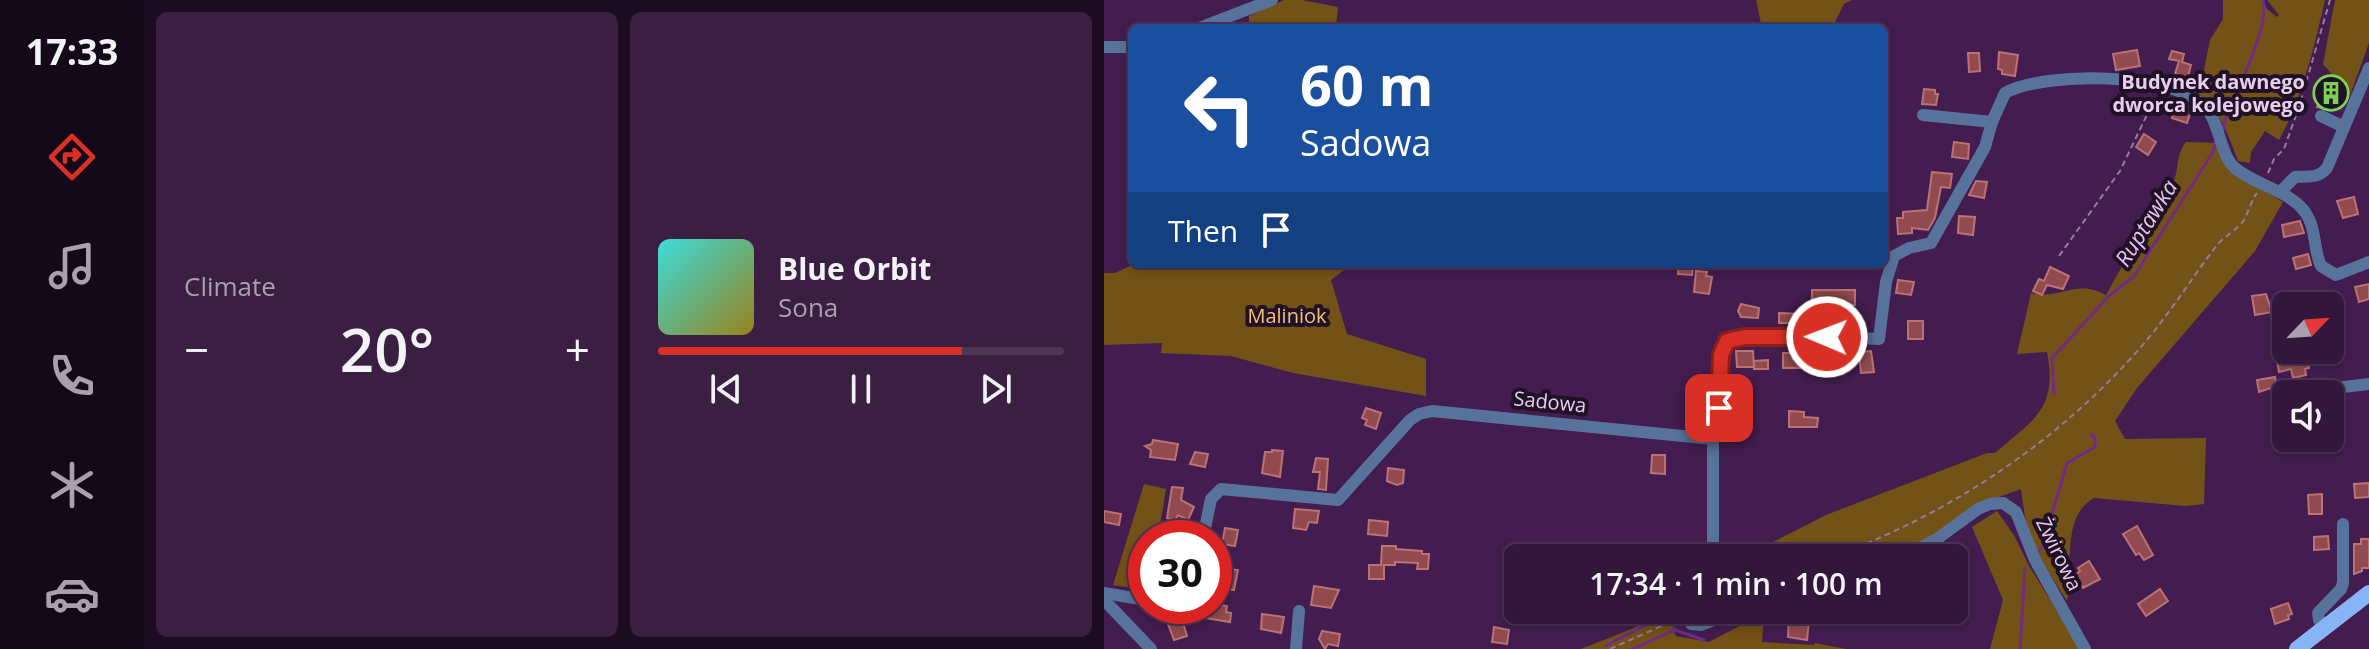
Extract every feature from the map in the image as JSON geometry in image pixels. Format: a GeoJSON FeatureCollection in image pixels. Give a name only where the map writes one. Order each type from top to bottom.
{"type":"FeatureCollection","features":[{"type":"Feature","properties":{"kind":"main road"},"geometry":{"type":"LineString","coordinates":[[2297,649],[2369,593]]}},
{"type":"Feature","properties":{"kind":"street"},"geometry":{"type":"LineString","coordinates":[[1209,24],[1272,0]]}},
{"type":"Feature","properties":{"kind":"street"},"geometry":{"type":"LineString","coordinates":[[1104,47],[1128,47]]}},
{"type":"Feature","properties":{"kind":"street"},"geometry":{"type":"LineString","coordinates":[[2280,192],[2295,177],[2322,174],[2369,68]]}},
{"type":"Feature","properties":{"kind":"street"},"geometry":{"type":"LineString","coordinates":[[1713,544],[1713,439],[1718,435],[1721,355],[1727,341],[1775,336],[1879,339],[1886,282],[1894,256],[1909,248],[1931,243],[1985,147],[2005,93],[2040,81],[2066,79],[2147,81],[2184,92],[2207,108],[2233,167],[2280,192],[2309,216],[2321,266],[2336,275],[2369,262]]}},
{"type":"Feature","properties":{"kind":"street"},"geometry":{"type":"LineString","coordinates":[[1923,115],[1992,122]]}},
{"type":"Feature","properties":{"kind":"street"},"geometry":{"type":"LineString","coordinates":[[2321,116],[2344,127]]}},
{"type":"Feature","properties":{"kind":"street"},"geometry":{"type":"LineString","coordinates":[[2344,387],[2369,384]]}},
{"type":"Feature","properties":{"kind":"street","name":"Sadowa"},"geometry":{"type":"LineString","coordinates":[[1207,520],[1215,492],[1226,489],[1338,500],[1410,420],[1432,411],[1713,439]]}},
{"type":"Feature","properties":{"kind":"street","name":"Żwirowa"},"geometry":{"type":"LineString","coordinates":[[1927,544],[1978,509],[2003,503],[2016,512],[2035,560],[2085,649]]}},
{"type":"Feature","properties":{"kind":"street"},"geometry":{"type":"LineString","coordinates":[[2324,628],[2318,613],[2343,583],[2343,524]]}},
{"type":"Feature","properties":{"kind":"street"},"geometry":{"type":"LineString","coordinates":[[1104,593],[1128,597]]}},
{"type":"Feature","properties":{"kind":"street"},"geometry":{"type":"LineString","coordinates":[[1104,600],[1151,649]]}},
{"type":"Feature","properties":{"kind":"street"},"geometry":{"type":"LineString","coordinates":[[1296,649],[1299,611]]}},
{"type":"Feature","properties":{"kind":"path"},"geometry":{"type":"LineString","coordinates":[[2265,178],[2272,161],[2284,149],[2330,0]]}},
{"type":"Feature","properties":{"kind":"path"},"geometry":{"type":"LineString","coordinates":[[2059,256],[2120,171],[2136,142],[2150,105],[2166,88]]}},
{"type":"Feature","properties":{"kind":"path"},"geometry":{"type":"LineString","coordinates":[[1864,544],[1976,486],[2070,418],[2112,379],[2154,331],[2218,244],[2243,221],[2261,186]]}},
{"type":"Feature","properties":{"kind":"path"},"geometry":{"type":"LineString","coordinates":[[1610,649],[1661,624]]}},
{"type":"Feature","properties":{"kind":"green space"},"geometry":{"type":"Polygon","coordinates":[[[1284,0],[1338,7],[1336,24],[1249,24],[1249,16],[1284,0]]]}},
{"type":"Feature","properties":{"kind":"green space"},"geometry":{"type":"Polygon","coordinates":[[[1756,0],[1852,0],[1844,4],[1834,24],[1761,24],[1756,0]]]}},
{"type":"Feature","properties":{"kind":"green space"},"geometry":{"type":"Polygon","coordinates":[[[2223,0],[2263,0],[2267,9],[2277,17],[2279,15],[2267,0],[2325,0],[2295,106],[2279,140],[2265,131],[2251,152],[2250,163],[2238,161],[2218,116],[2199,94],[2210,40],[2223,19],[2223,0]]]}},
{"type":"Feature","properties":{"kind":"green space"},"geometry":{"type":"Polygon","coordinates":[[[2335,0],[2369,0],[2369,43],[2350,95],[2323,64],[2335,0]]]}},
{"type":"Feature","properties":{"kind":"green space"},"geometry":{"type":"Polygon","coordinates":[[[2186,142],[2217,143],[2230,169],[2283,202],[2255,251],[2137,388],[2115,421],[2125,439],[2206,438],[2204,504],[2186,506],[2094,498],[2083,507],[2072,531],[2067,601],[2027,532],[2021,489],[1996,498],[1918,544],[1769,544],[1826,515],[1987,453],[1995,453],[2021,431],[2040,411],[2049,387],[2047,352],[2017,354],[2031,293],[2051,294],[2086,288],[2106,295],[2173,183],[2180,152],[2186,142]]]}},
{"type":"Feature","properties":{"kind":"green space","name":"Maliniok"},"geometry":{"type":"Polygon","coordinates":[[[1128,267],[1347,268],[1331,280],[1347,334],[1426,359],[1426,396],[1293,373],[1231,356],[1161,353],[1162,343],[1104,345],[1104,273],[1115,273],[1128,267]]]}},
{"type":"Feature","properties":{"kind":"green space"},"geometry":{"type":"Polygon","coordinates":[[[1144,484],[1166,489],[1161,520],[1133,520],[1144,484]]]}},
{"type":"Feature","properties":{"kind":"green space"},"geometry":{"type":"Polygon","coordinates":[[[1997,511],[2081,649],[1990,649],[2003,600],[1972,527],[1997,511]]]}},
{"type":"Feature","properties":{"kind":"green space"},"geometry":{"type":"Polygon","coordinates":[[[1128,536],[1128,587],[1113,585],[1128,536]]]}},
{"type":"Feature","properties":{"kind":"green space"},"geometry":{"type":"Polygon","coordinates":[[[1640,624],[1671,624],[1676,636],[1709,642],[1743,624],[1763,624],[1762,642],[1815,643],[1846,649],[1581,649],[1640,624]]]}},
{"type":"Feature","properties":{"kind":"building"},"geometry":{"type":"Polygon","coordinates":[[[2137,50],[2140,66],[2116,70],[2113,54],[2137,50]]]}},
{"type":"Feature","properties":{"kind":"building"},"geometry":{"type":"Polygon","coordinates":[[[2172,51],[2184,54],[2182,62],[2191,65],[2188,77],[2175,74],[2179,61],[2169,59],[2172,51]]]}},
{"type":"Feature","properties":{"kind":"building"},"geometry":{"type":"Polygon","coordinates":[[[1999,52],[2018,55],[2015,76],[2002,74],[2002,70],[1998,69],[1999,52]]]}},
{"type":"Feature","properties":{"kind":"building"},"geometry":{"type":"Polygon","coordinates":[[[1968,53],[1979,53],[1980,71],[1969,72],[1968,53]]]}},
{"type":"Feature","properties":{"kind":"building","name":"Budynek dawnego dworca kolejowego"},"geometry":{"type":"Polygon","coordinates":[[[2327,78],[2339,83],[2330,110],[2317,107],[2327,78]]]}},
{"type":"Feature","properties":{"kind":"building"},"geometry":{"type":"Polygon","coordinates":[[[1924,89],[1935,90],[1938,94],[1936,105],[1922,104],[1924,89]]]}},
{"type":"Feature","properties":{"kind":"building"},"geometry":{"type":"Polygon","coordinates":[[[2177,101],[2192,108],[2187,123],[2172,118],[2177,101]]]}},
{"type":"Feature","properties":{"kind":"building"},"geometry":{"type":"Polygon","coordinates":[[[2144,134],[2156,142],[2148,155],[2136,147],[2144,134]]]}},
{"type":"Feature","properties":{"kind":"building"},"geometry":{"type":"Polygon","coordinates":[[[1954,142],[1969,144],[1968,159],[1952,157],[1954,142]]]}},
{"type":"Feature","properties":{"kind":"building"},"geometry":{"type":"Polygon","coordinates":[[[1932,172],[1952,174],[1950,188],[1941,187],[1935,218],[1928,230],[1912,228],[1912,233],[1898,234],[1897,218],[1903,218],[1903,212],[1927,210],[1932,172]]]}},
{"type":"Feature","properties":{"kind":"building"},"geometry":{"type":"Polygon","coordinates":[[[1976,181],[1987,182],[1984,198],[1969,195],[1976,181]]]}},
{"type":"Feature","properties":{"kind":"building"},"geometry":{"type":"Polygon","coordinates":[[[2354,197],[2358,214],[2343,218],[2337,201],[2354,197]]]}},
{"type":"Feature","properties":{"kind":"building"},"geometry":{"type":"Polygon","coordinates":[[[1959,216],[1975,217],[1973,235],[1958,233],[1959,216]]]}},
{"type":"Feature","properties":{"kind":"building"},"geometry":{"type":"Polygon","coordinates":[[[2300,221],[2304,233],[2284,237],[2282,225],[2300,221]]]}},
{"type":"Feature","properties":{"kind":"building"},"geometry":{"type":"Polygon","coordinates":[[[2308,254],[2311,265],[2296,269],[2293,258],[2308,254]]]}},
{"type":"Feature","properties":{"kind":"building"},"geometry":{"type":"Polygon","coordinates":[[[2050,267],[2069,276],[2063,289],[2047,285],[2042,295],[2033,291],[2039,279],[2044,281],[2050,267]]]}},
{"type":"Feature","properties":{"kind":"building"},"geometry":{"type":"Polygon","coordinates":[[[1679,268],[1693,268],[1692,275],[1678,274],[1679,268]]]}},
{"type":"Feature","properties":{"kind":"building"},"geometry":{"type":"Polygon","coordinates":[[[1696,271],[1707,272],[1706,276],[1712,277],[1709,294],[1694,292],[1696,271]]]}},
{"type":"Feature","properties":{"kind":"building"},"geometry":{"type":"Polygon","coordinates":[[[1898,280],[1914,282],[1911,295],[1896,293],[1898,280]]]}},
{"type":"Feature","properties":{"kind":"building"},"geometry":{"type":"Polygon","coordinates":[[[2369,284],[2369,299],[2359,302],[2355,287],[2369,284]]]}},
{"type":"Feature","properties":{"kind":"building"},"geometry":{"type":"Polygon","coordinates":[[[1812,290],[1855,290],[1855,305],[1812,308],[1812,290]]]}},
{"type":"Feature","properties":{"kind":"building"},"geometry":{"type":"Polygon","coordinates":[[[2266,294],[2272,312],[2255,315],[2252,296],[2266,294]]]}},
{"type":"Feature","properties":{"kind":"building"},"geometry":{"type":"Polygon","coordinates":[[[1741,304],[1759,308],[1758,318],[1741,317],[1738,311],[1741,304]]]}},
{"type":"Feature","properties":{"kind":"building"},"geometry":{"type":"Polygon","coordinates":[[[1779,313],[1802,314],[1802,323],[1779,323],[1779,313]]]}},
{"type":"Feature","properties":{"kind":"building"},"geometry":{"type":"Polygon","coordinates":[[[1908,321],[1923,321],[1923,339],[1908,339],[1908,321]]]}},
{"type":"Feature","properties":{"kind":"building"},"geometry":{"type":"Polygon","coordinates":[[[1832,348],[1834,370],[1820,372],[1817,350],[1832,348]]]}},
{"type":"Feature","properties":{"kind":"building"},"geometry":{"type":"Polygon","coordinates":[[[1736,351],[1753,351],[1754,367],[1737,367],[1736,351]]]}},
{"type":"Feature","properties":{"kind":"building"},"geometry":{"type":"Polygon","coordinates":[[[1871,351],[1874,372],[1861,373],[1859,352],[1871,351]]]}},
{"type":"Feature","properties":{"kind":"building"},"geometry":{"type":"Polygon","coordinates":[[[1783,353],[1801,353],[1801,368],[1783,368],[1783,353]]]}},
{"type":"Feature","properties":{"kind":"building"},"geometry":{"type":"Polygon","coordinates":[[[1768,360],[1768,369],[1754,369],[1754,361],[1768,360]]]}},
{"type":"Feature","properties":{"kind":"building"},"geometry":{"type":"Polygon","coordinates":[[[2278,364],[2308,364],[2306,375],[2293,378],[2291,369],[2279,372],[2278,364]]]}},
{"type":"Feature","properties":{"kind":"building"},"geometry":{"type":"Polygon","coordinates":[[[2275,377],[2276,380],[2272,380],[2272,388],[2259,392],[2257,380],[2275,377]]]}},
{"type":"Feature","properties":{"kind":"building"},"geometry":{"type":"Polygon","coordinates":[[[1687,400],[1702,405],[1702,419],[1687,418],[1687,400]]]}},
{"type":"Feature","properties":{"kind":"building"},"geometry":{"type":"Polygon","coordinates":[[[1366,408],[1381,413],[1376,429],[1365,425],[1367,420],[1362,418],[1366,408]]]}},
{"type":"Feature","properties":{"kind":"building"},"geometry":{"type":"Polygon","coordinates":[[[1789,411],[1804,412],[1804,417],[1818,418],[1817,427],[1789,427],[1789,411]]]}},
{"type":"Feature","properties":{"kind":"building"},"geometry":{"type":"Polygon","coordinates":[[[1153,440],[1178,444],[1175,460],[1150,457],[1151,450],[1145,446],[1152,444],[1153,440]]]}},
{"type":"Feature","properties":{"kind":"building"},"geometry":{"type":"Polygon","coordinates":[[[1283,451],[1280,477],[1262,473],[1265,452],[1283,451]]]}},
{"type":"Feature","properties":{"kind":"building"},"geometry":{"type":"Polygon","coordinates":[[[1195,452],[1208,454],[1205,467],[1190,464],[1195,452]]]}},
{"type":"Feature","properties":{"kind":"building"},"geometry":{"type":"Polygon","coordinates":[[[1652,455],[1665,455],[1665,474],[1651,473],[1652,455]]]}},
{"type":"Feature","properties":{"kind":"building"},"geometry":{"type":"Polygon","coordinates":[[[1316,458],[1328,459],[1326,490],[1318,489],[1320,472],[1313,472],[1316,458]]]}},
{"type":"Feature","properties":{"kind":"building"},"geometry":{"type":"Polygon","coordinates":[[[1388,468],[1404,470],[1403,483],[1397,485],[1387,481],[1388,468]]]}},
{"type":"Feature","properties":{"kind":"building"},"geometry":{"type":"Polygon","coordinates":[[[2369,483],[2369,497],[2355,498],[2354,484],[2369,483]]]}},
{"type":"Feature","properties":{"kind":"building"},"geometry":{"type":"Polygon","coordinates":[[[1172,487],[1183,488],[1181,500],[1194,507],[1188,520],[1178,515],[1176,520],[1167,518],[1172,487]]]}},
{"type":"Feature","properties":{"kind":"building"},"geometry":{"type":"Polygon","coordinates":[[[2322,494],[2322,514],[2309,514],[2308,495],[2322,494]]]}},
{"type":"Feature","properties":{"kind":"building"},"geometry":{"type":"Polygon","coordinates":[[[1295,509],[1319,511],[1317,523],[1309,522],[1306,530],[1293,528],[1295,509]]]}},
{"type":"Feature","properties":{"kind":"building"},"geometry":{"type":"Polygon","coordinates":[[[1104,511],[1121,514],[1119,525],[1104,522],[1104,511]]]}},
{"type":"Feature","properties":{"kind":"building"},"geometry":{"type":"Polygon","coordinates":[[[1369,520],[1388,522],[1387,536],[1368,534],[1369,520]]]}},
{"type":"Feature","properties":{"kind":"building"},"geometry":{"type":"Polygon","coordinates":[[[2137,526],[2153,555],[2144,560],[2139,553],[2136,555],[2123,534],[2137,526]]]}},
{"type":"Feature","properties":{"kind":"building"},"geometry":{"type":"Polygon","coordinates":[[[1232,529],[1238,530],[1235,546],[1232,546],[1232,529]]]}},
{"type":"Feature","properties":{"kind":"building"},"geometry":{"type":"Polygon","coordinates":[[[2328,536],[2329,549],[2314,550],[2314,537],[2328,536]]]}},
{"type":"Feature","properties":{"kind":"building"},"geometry":{"type":"Polygon","coordinates":[[[2361,539],[2369,539],[2369,568],[2362,568],[2354,574],[2354,544],[2361,544],[2361,539]]]}},
{"type":"Feature","properties":{"kind":"building"},"geometry":{"type":"Polygon","coordinates":[[[1382,546],[1429,554],[1428,569],[1417,569],[1418,563],[1395,562],[1395,565],[1384,565],[1384,579],[1369,579],[1369,565],[1381,565],[1382,546]]]}},
{"type":"Feature","properties":{"kind":"building"},"geometry":{"type":"Polygon","coordinates":[[[2089,561],[2100,579],[2083,588],[2075,575],[2080,571],[2078,568],[2089,561]]]}},
{"type":"Feature","properties":{"kind":"building"},"geometry":{"type":"Polygon","coordinates":[[[1232,569],[1238,570],[1232,590],[1232,569]]]}},
{"type":"Feature","properties":{"kind":"building"},"geometry":{"type":"Polygon","coordinates":[[[1314,586],[1339,590],[1331,608],[1311,605],[1314,586]]]}},
{"type":"Feature","properties":{"kind":"building"},"geometry":{"type":"Polygon","coordinates":[[[2160,589],[2168,601],[2146,616],[2138,604],[2160,589]]]}},
{"type":"Feature","properties":{"kind":"building"},"geometry":{"type":"Polygon","coordinates":[[[2288,603],[2292,614],[2288,615],[2289,619],[2275,624],[2271,609],[2288,603]]]}},
{"type":"Feature","properties":{"kind":"building"},"geometry":{"type":"Polygon","coordinates":[[[1262,614],[1284,617],[1281,633],[1261,629],[1262,614]]]}},
{"type":"Feature","properties":{"kind":"building"},"geometry":{"type":"Polygon","coordinates":[[[1168,624],[1183,624],[1187,636],[1174,640],[1168,624]]]}},
{"type":"Feature","properties":{"kind":"building"},"geometry":{"type":"Polygon","coordinates":[[[1789,624],[1809,624],[1807,640],[1788,637],[1789,624]]]}},
{"type":"Feature","properties":{"kind":"building"},"geometry":{"type":"Polygon","coordinates":[[[1494,627],[1509,630],[1507,644],[1492,642],[1494,627]]]}},
{"type":"Feature","properties":{"kind":"building"},"geometry":{"type":"Polygon","coordinates":[[[1322,631],[1340,634],[1338,646],[1328,644],[1325,649],[1319,639],[1322,631]]]}},
{"type":"Feature","properties":{"kind":"waterway","name":"Ruptawka"},"geometry":{"type":"LineString","coordinates":[[2223,131],[2257,43],[2262,26],[2263,0]]}},
{"type":"Feature","properties":{"kind":"waterway","name":"Ruptawka"},"geometry":{"type":"LineString","coordinates":[[2054,394],[2052,358],[2109,296],[2134,276],[2213,152],[2216,141]]}},
{"type":"Feature","properties":{"kind":"waterway","name":"Ruptawka"},"geometry":{"type":"LineString","coordinates":[[2036,554],[2049,540],[2048,528],[2067,463],[2095,447],[2095,438],[2091,434]]}},
{"type":"Feature","properties":{"kind":"waterway","name":"Ruptawka"},"geometry":{"type":"LineString","coordinates":[[2020,649],[2025,568]]}},
{"type":"Feature","properties":{"kind":"waterway"},"geometry":{"type":"LineString","coordinates":[[1605,646],[1648,624]]}},
{"type":"Feature","properties":{"kind":"waterway"},"geometry":{"type":"LineString","coordinates":[[1673,626],[1675,630],[1704,640]]}},
{"type":"Feature","properties":{"kind":"waterway"},"geometry":{"type":"LineString","coordinates":[[1632,649],[1675,630]]}},
{"type":"Feature","properties":{"kind":"place","name":"Budynek dawnego dworca kolejowego"},"geometry":{"type":"Point","coordinates":[2331,93]}},
{"type":"Feature","properties":{"kind":"route"},"geometry":{"type":"LineString","coordinates":[[1719,408],[1721,355],[1727,341],[1745,337],[1827,337]]}}]}
